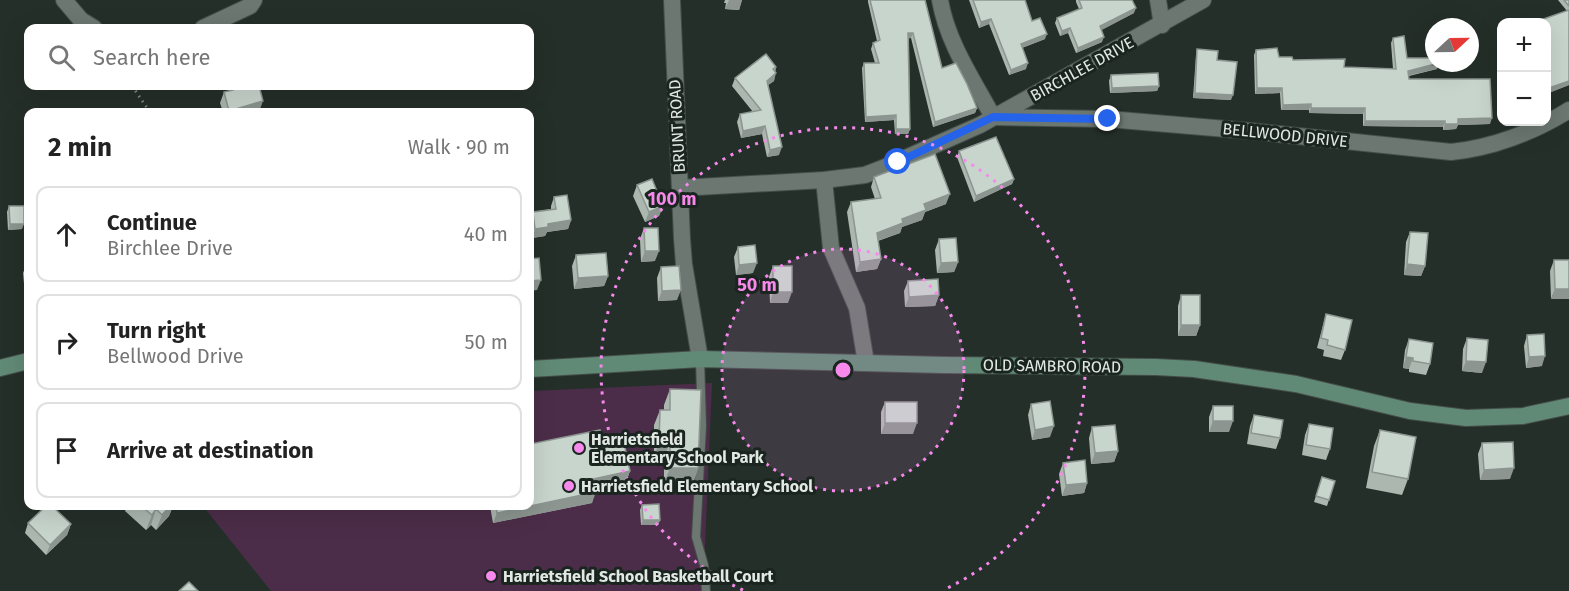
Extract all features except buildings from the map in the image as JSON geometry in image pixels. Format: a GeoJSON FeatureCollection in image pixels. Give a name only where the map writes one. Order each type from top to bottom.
{"type":"FeatureCollection","features":[{"type":"Feature","properties":{"kind":"main road","name":"OLD SAMBRO ROAD"},"geometry":{"type":"LineString","coordinates":[[534,369],[700,359],[1194,369],[1296,384],[1410,411],[1466,418],[1523,416],[1569,406]]}},
{"type":"Feature","properties":{"kind":"main road"},"geometry":{"type":"LineString","coordinates":[[0,368],[24,362]]}},
{"type":"Feature","properties":{"kind":"street"},"geometry":{"type":"LineString","coordinates":[[63,0],[88,24]]}},
{"type":"Feature","properties":{"kind":"street"},"geometry":{"type":"LineString","coordinates":[[212,24],[250,6],[254,0]]}},
{"type":"Feature","properties":{"kind":"street","name":"BRUNT ROAD"},"geometry":{"type":"LineString","coordinates":[[672,0],[674,86],[684,264],[700,359]]}},
{"type":"Feature","properties":{"kind":"street"},"geometry":{"type":"LineString","coordinates":[[940,0],[943,16],[954,45],[993,117]]}},
{"type":"Feature","properties":{"kind":"street"},"geometry":{"type":"LineString","coordinates":[[1158,0],[1162,25]]}},
{"type":"Feature","properties":{"kind":"street","name":"BIRCHLEE DRIVE"},"geometry":{"type":"LineString","coordinates":[[680,188],[824,180],[865,175],[993,117],[1162,25],[1203,0]]}},
{"type":"Feature","properties":{"kind":"street","name":"BELLWOOD DRIVE"},"geometry":{"type":"LineString","coordinates":[[993,117],[1108,119],[1451,152],[1473,150],[1494,144],[1569,110]]}},
{"type":"Feature","properties":{"kind":"street"},"geometry":{"type":"LineString","coordinates":[[824,180],[831,248],[857,308],[866,363]]}},
{"type":"Feature","properties":{"kind":"lane"},"geometry":{"type":"LineString","coordinates":[[700,359],[702,426],[696,537],[704,565],[706,591]]}},
{"type":"Feature","properties":{"kind":"path"},"geometry":{"type":"LineString","coordinates":[[135,90],[147,108]]}},
{"type":"Feature","properties":{"kind":"shaded area","name":"Harrietsfield Elementary School Park"},"geometry":{"type":"Polygon","coordinates":[[[712,383],[703,591],[271,591],[206,510],[534,510],[534,391],[712,383]]]}},
{"type":"Feature","properties":{"kind":"place","name":"Harrietsfield Elementary School Park"},"geometry":{"type":"Point","coordinates":[579,448]}},
{"type":"Feature","properties":{"kind":"place","name":"Harrietsfield Elementary School"},"geometry":{"type":"Point","coordinates":[569,486]}},
{"type":"Feature","properties":{"kind":"place","name":"Harrietsfield School Basketball Court"},"geometry":{"type":"Point","coordinates":[491,576]}},
{"type":"Feature","properties":{"kind":"route"},"geometry":{"type":"LineString","coordinates":[[898,162],[993,117],[1108,119]]}}]}
